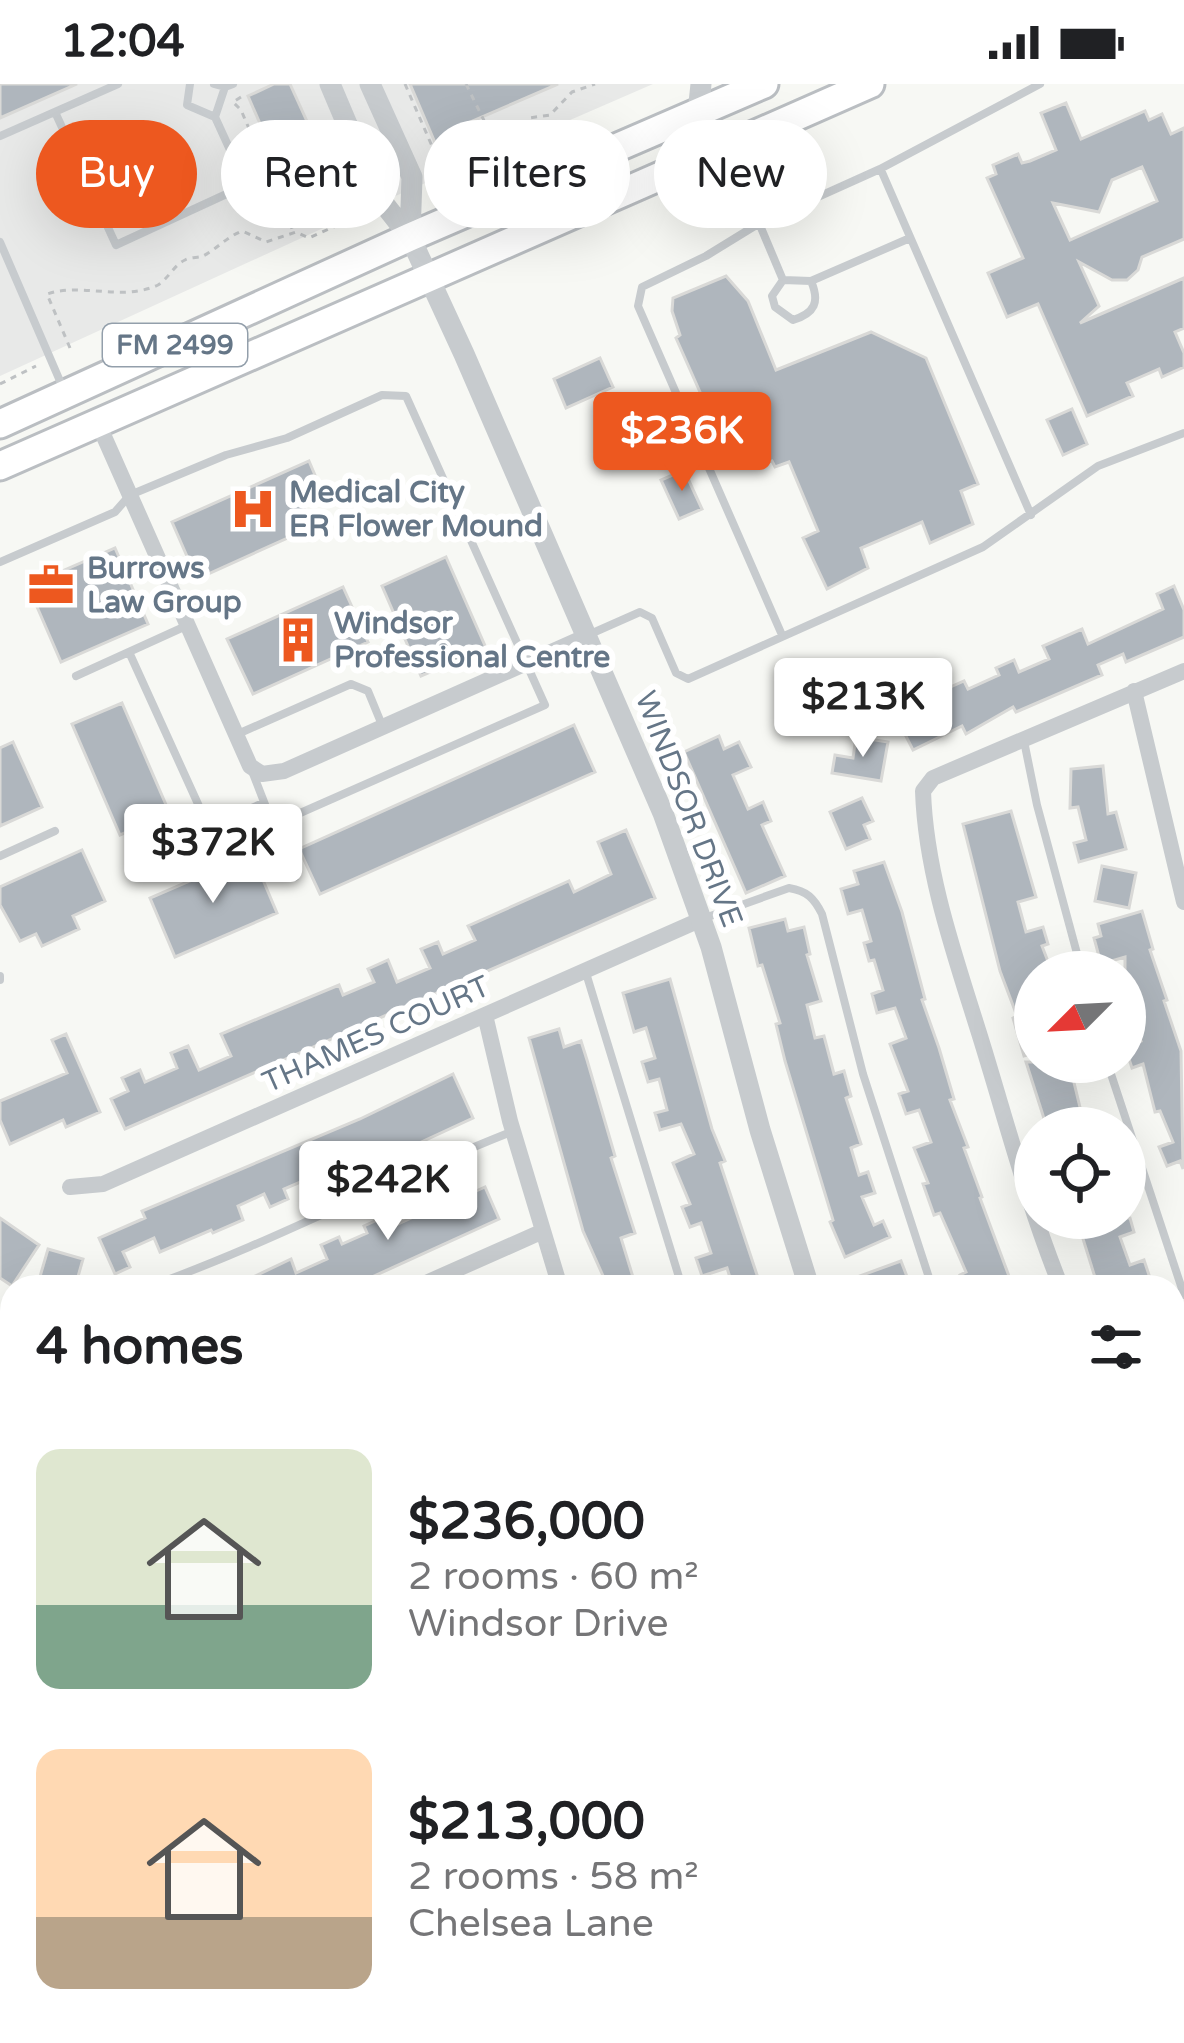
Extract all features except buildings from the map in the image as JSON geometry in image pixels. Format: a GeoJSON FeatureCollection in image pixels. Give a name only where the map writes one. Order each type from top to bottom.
{"type":"FeatureCollection","features":[{"type":"Feature","properties":{"kind":"main road","name":"FM 2499"},"geometry":{"type":"LineString","coordinates":[[788,120],[870,84]]}},
{"type":"Feature","properties":{"kind":"main road","name":"FM 2499"},"geometry":{"type":"LineString","coordinates":[[0,424],[756,85]]}},
{"type":"Feature","properties":{"kind":"main road","name":"FM 2499"},"geometry":{"type":"LineString","coordinates":[[0,466],[654,179]]}},
{"type":"Feature","properties":{"kind":"street"},"geometry":{"type":"LineString","coordinates":[[330,84],[377,195],[410,237]]}},
{"type":"Feature","properties":{"kind":"street"},"geometry":{"type":"LineString","coordinates":[[370,84],[412,177],[410,237]]}},
{"type":"Feature","properties":{"kind":"street"},"geometry":{"type":"LineString","coordinates":[[698,113],[701,84]]}},
{"type":"Feature","properties":{"kind":"street","name":"WINDSOR DRIVE"},"geometry":{"type":"LineString","coordinates":[[410,237],[663,813],[702,919],[805,1275]]}},
{"type":"Feature","properties":{"kind":"street"},"geometry":{"type":"LineString","coordinates":[[98,423],[250,766],[262,774],[284,771],[587,636]]}},
{"type":"Feature","properties":{"kind":"street"},"geometry":{"type":"LineString","coordinates":[[1055,1275],[968,1000],[934,874],[923,790],[933,778],[1184,671]]}},
{"type":"Feature","properties":{"kind":"street"},"geometry":{"type":"LineString","coordinates":[[1134,691],[1184,902]]}},
{"type":"Feature","properties":{"kind":"street","name":"THAMES COURT"},"geometry":{"type":"LineString","coordinates":[[70,1187],[103,1184],[702,919]]}},
{"type":"Feature","properties":{"kind":"street"},"geometry":{"type":"LineString","coordinates":[[485,1015],[556,1275]]}},
{"type":"Feature","properties":{"kind":"street"},"geometry":{"type":"LineString","coordinates":[[444,1275],[541,1232]]}},
{"type":"Feature","properties":{"kind":"lane"},"geometry":{"type":"LineString","coordinates":[[190,84],[187,105],[215,117]]}},
{"type":"Feature","properties":{"kind":"lane"},"geometry":{"type":"LineString","coordinates":[[827,193],[1040,84]]}},
{"type":"Feature","properties":{"kind":"lane"},"geometry":{"type":"LineString","coordinates":[[55,112],[116,245],[246,185],[215,117],[224,85]]}},
{"type":"Feature","properties":{"kind":"lane"},"geometry":{"type":"LineString","coordinates":[[0,136],[114,86]]}},
{"type":"Feature","properties":{"kind":"lane"},"geometry":{"type":"LineString","coordinates":[[880,169],[1030,515]]}},
{"type":"Feature","properties":{"kind":"lane"},"geometry":{"type":"LineString","coordinates":[[752,228],[642,287],[638,306],[782,635]]}},
{"type":"Feature","properties":{"kind":"lane"},"geometry":{"type":"LineString","coordinates":[[760,228],[783,280]]}},
{"type":"Feature","properties":{"kind":"lane"},"geometry":{"type":"LineString","coordinates":[[783,280],[811,281],[910,238]]}},
{"type":"Feature","properties":{"kind":"lane"},"geometry":{"type":"LineString","coordinates":[[0,242],[67,395]]}},
{"type":"Feature","properties":{"kind":"lane"},"geometry":{"type":"LineString","coordinates":[[783,280],[772,296],[775,308],[793,320],[814,308],[817,295],[811,281]]}},
{"type":"Feature","properties":{"kind":"lane"},"geometry":{"type":"LineString","coordinates":[[0,562],[115,512],[130,495],[226,454],[287,438],[382,395],[406,396],[545,704],[273,824]]}},
{"type":"Feature","properties":{"kind":"lane"},"geometry":{"type":"LineString","coordinates":[[587,636],[640,612],[652,618],[676,673],[688,679],[983,548],[1098,466],[1184,433]]}},
{"type":"Feature","properties":{"kind":"lane"},"geometry":{"type":"LineString","coordinates":[[76,676],[188,626]]}},
{"type":"Feature","properties":{"kind":"lane"},"geometry":{"type":"LineString","coordinates":[[129,652],[208,826]]}},
{"type":"Feature","properties":{"kind":"lane"},"geometry":{"type":"LineString","coordinates":[[236,735],[351,684],[368,692],[383,727]]}},
{"type":"Feature","properties":{"kind":"lane"},"geometry":{"type":"LineString","coordinates":[[1024,740],[1077,951]]}},
{"type":"Feature","properties":{"kind":"lane"},"geometry":{"type":"LineString","coordinates":[[250,766],[295,877]]}},
{"type":"Feature","properties":{"kind":"lane"},"geometry":{"type":"LineString","coordinates":[[140,856],[262,803]]}},
{"type":"Feature","properties":{"kind":"lane"},"geometry":{"type":"LineString","coordinates":[[0,856],[55,832]]}},
{"type":"Feature","properties":{"kind":"lane"},"geometry":{"type":"LineString","coordinates":[[702,919],[790,888],[815,900],[863,1074],[928,1275]]}},
{"type":"Feature","properties":{"kind":"lane"},"geometry":{"type":"LineString","coordinates":[[586,970],[678,1275]]}},
{"type":"Feature","properties":{"kind":"lane"},"geometry":{"type":"LineString","coordinates":[[1115,1083],[1177,1275]]}},
{"type":"Feature","properties":{"kind":"lane"},"geometry":{"type":"LineString","coordinates":[[182,1275],[513,1131]]}},
{"type":"Feature","properties":{"kind":"path"},"geometry":{"type":"LineString","coordinates":[[405,84],[424,127]]}},
{"type":"Feature","properties":{"kind":"path"},"geometry":{"type":"LineString","coordinates":[[466,84],[484,120]]}},
{"type":"Feature","properties":{"kind":"path"},"geometry":{"type":"LineString","coordinates":[[527,120],[550,115],[572,92],[595,84]]}},
{"type":"Feature","properties":{"kind":"path"},"geometry":{"type":"LineString","coordinates":[[241,97],[232,102],[251,132],[294,233]]}},
{"type":"Feature","properties":{"kind":"path"},"geometry":{"type":"LineString","coordinates":[[70,348],[47,294],[72,287],[109,294],[161,284],[182,260],[205,255],[220,240],[242,230],[266,242],[294,233],[308,238],[331,228]]}},
{"type":"Feature","properties":{"kind":"path"},"geometry":{"type":"LineString","coordinates":[[0,384],[38,365]]}},
{"type":"Feature","properties":{"kind":"shaded area"},"geometry":{"type":"Polygon","coordinates":[[[0,84],[653,84],[570,120],[424,120],[424,184],[400,194],[400,120],[221,120],[221,228],[323,228],[0,376],[0,84]]]}},
{"type":"Feature","properties":{"kind":"place","name":"Medical City ER Flower Mound"},"geometry":{"type":"Point","coordinates":[253,509]}},
{"type":"Feature","properties":{"kind":"place","name":"Burrows Law Group"},"geometry":{"type":"Point","coordinates":[51,585]}},
{"type":"Feature","properties":{"kind":"place","name":"Windsor Professional Centre"},"geometry":{"type":"Point","coordinates":[298,640]}}]}
